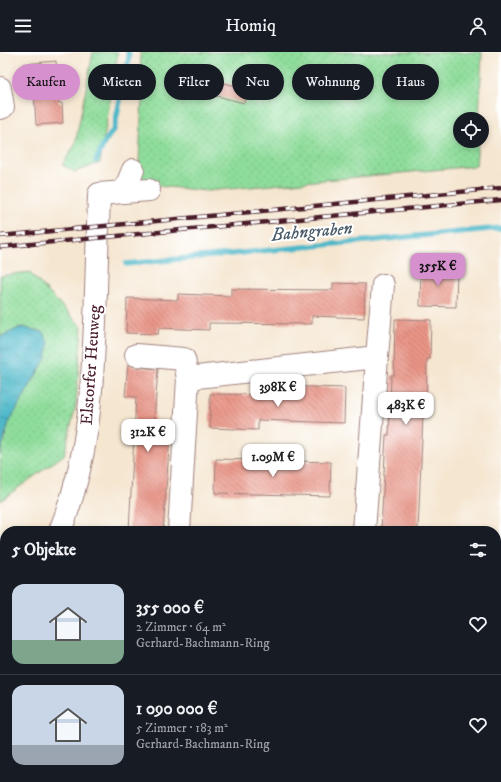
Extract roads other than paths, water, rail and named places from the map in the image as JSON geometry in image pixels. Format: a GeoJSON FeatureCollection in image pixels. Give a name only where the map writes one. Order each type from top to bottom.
{"type":"FeatureCollection","features":[{"type":"Feature","properties":{"kind":"street"},"geometry":{"type":"LineString","coordinates":[[0,88],[3,107],[0,108]]}},
{"type":"Feature","properties":{"kind":"street"},"geometry":{"type":"LineString","coordinates":[[133,170],[124,192],[149,190]]}},
{"type":"Feature","properties":{"kind":"street","name":"Elstorfer Heuweg"},"geometry":{"type":"LineString","coordinates":[[62,526],[70,506],[80,470],[92,395],[99,194],[124,192]]}},
{"type":"Feature","properties":{"kind":"street"},"geometry":{"type":"LineString","coordinates":[[364,526],[383,285]]}},
{"type":"Feature","properties":{"kind":"street"},"geometry":{"type":"LineString","coordinates":[[136,355],[184,360],[188,378],[179,526]]}},
{"type":"Feature","properties":{"kind":"street"},"geometry":{"type":"LineString","coordinates":[[188,378],[377,357]]}},
{"type":"Feature","properties":{"kind":"water"},"geometry":{"type":"Polygon","coordinates":[[[21,327],[43,332],[49,344],[46,358],[9,422],[0,454],[0,337],[21,327]]]}},
{"type":"Feature","properties":{"kind":"waterway"},"geometry":{"type":"LineString","coordinates":[[96,161],[104,143],[114,129],[129,57],[128,52]]}},
{"type":"Feature","properties":{"kind":"waterway","name":"Bahngraben"},"geometry":{"type":"LineString","coordinates":[[126,264],[501,228]]}},
{"type":"Feature","properties":{"kind":"railway"},"geometry":{"type":"LineString","coordinates":[[0,236],[501,188]]}},
{"type":"Feature","properties":{"kind":"railway"},"geometry":{"type":"LineString","coordinates":[[0,247],[501,200]]}}]}
